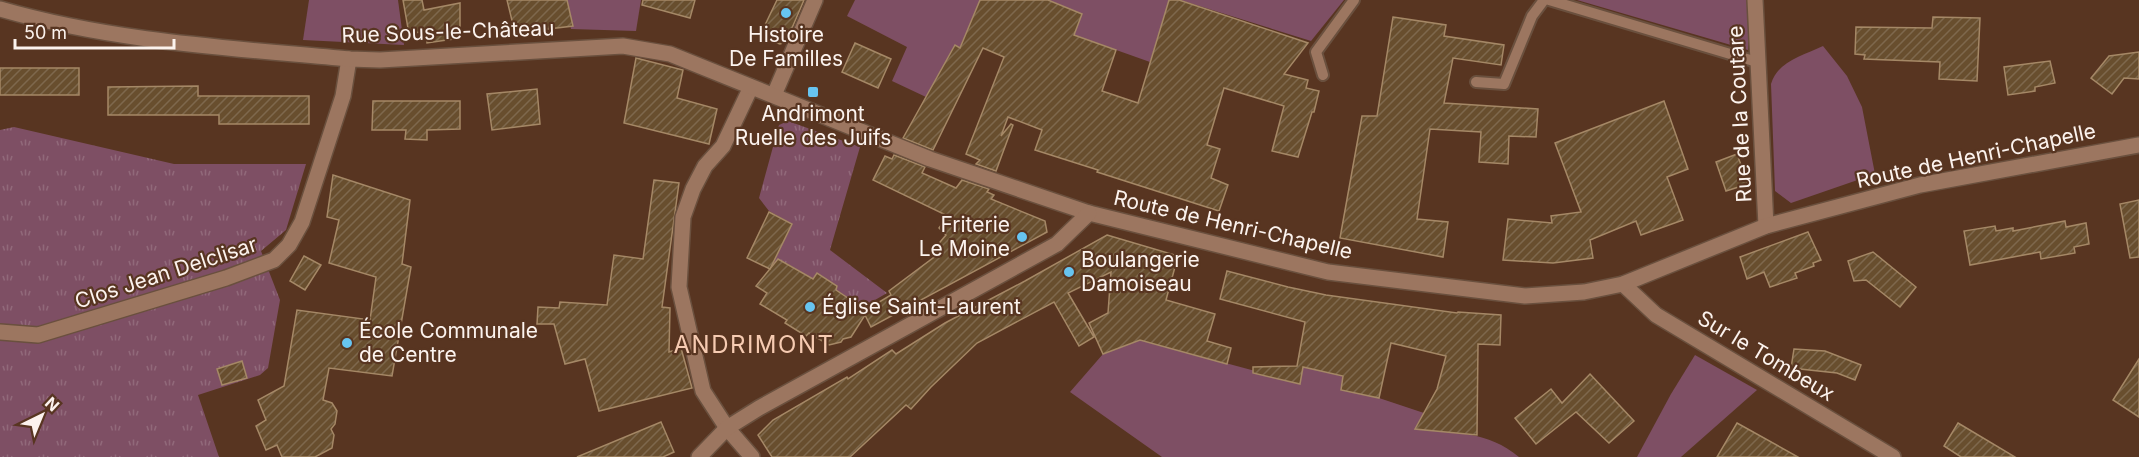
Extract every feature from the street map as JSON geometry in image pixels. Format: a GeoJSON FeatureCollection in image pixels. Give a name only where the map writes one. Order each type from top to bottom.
{"type":"FeatureCollection","features":[{"type":"Feature","properties":{"kind":"street"},"geometry":{"type":"LineString","coordinates":[[774,95],[815,0]]}},
{"type":"Feature","properties":{"kind":"street","name":"Rue de la Coutare"},"geometry":{"type":"LineString","coordinates":[[1755,0],[1766,226]]}},
{"type":"Feature","properties":{"kind":"street","name":"Rue Sous-le-Château"},"geometry":{"type":"LineString","coordinates":[[0,9],[32,19],[118,36],[349,59],[380,60],[623,46],[670,54],[751,87]]}},
{"type":"Feature","properties":{"kind":"street","name":"Clos Jean Delclisar"},"geometry":{"type":"LineString","coordinates":[[0,332],[38,335],[226,278],[274,260],[290,245],[302,222],[343,96],[349,59]]}},
{"type":"Feature","properties":{"kind":"street"},"geometry":{"type":"LineString","coordinates":[[751,87],[723,146],[705,166],[693,189],[683,217],[679,287],[703,391],[728,428],[752,457]]}},
{"type":"Feature","properties":{"kind":"street","name":"Route de Henri-Chapelle"},"geometry":{"type":"LineString","coordinates":[[751,87],[930,159],[1089,213],[1328,272],[1525,296],[1584,292],[1623,284],[1766,226],[1920,185],[2139,145]]}},
{"type":"Feature","properties":{"kind":"street"},"geometry":{"type":"LineString","coordinates":[[699,457],[728,428],[780,397],[1057,244],[1089,213]]}},
{"type":"Feature","properties":{"kind":"street","name":"Sur le Tombeux"},"geometry":{"type":"LineString","coordinates":[[1623,284],[1656,315],[1893,457]]}},
{"type":"Feature","properties":{"kind":"lane"},"geometry":{"type":"LineString","coordinates":[[1323,75],[1316,52],[1354,0]]}},
{"type":"Feature","properties":{"kind":"lane"},"geometry":{"type":"LineString","coordinates":[[1476,82],[1504,84],[1532,16],[1544,0]]}},
{"type":"Feature","properties":{"kind":"lane"},"geometry":{"type":"LineString","coordinates":[[1549,0],[1757,62]]}},
{"type":"Feature","properties":{"kind":"green space"},"geometry":{"type":"Polygon","coordinates":[[[309,0],[398,0],[404,45],[303,40],[309,0]]]}},
{"type":"Feature","properties":{"kind":"green space"},"geometry":{"type":"Polygon","coordinates":[[[565,0],[641,0],[636,31],[571,29],[565,0]]]}},
{"type":"Feature","properties":{"kind":"green space"},"geometry":{"type":"Polygon","coordinates":[[[855,0],[980,0],[960,48],[955,45],[926,97],[892,81],[907,47],[847,16],[855,0]]]}},
{"type":"Feature","properties":{"kind":"green space"},"geometry":{"type":"Polygon","coordinates":[[[1048,0],[1169,0],[1150,62],[1074,35],[1082,14],[1048,0]]]}},
{"type":"Feature","properties":{"kind":"green space"},"geometry":{"type":"Polygon","coordinates":[[[1180,0],[1344,0],[1311,41],[1180,0]]]}},
{"type":"Feature","properties":{"kind":"green space"},"geometry":{"type":"Polygon","coordinates":[[[1577,0],[1749,0],[1748,50],[1577,0]]]}},
{"type":"Feature","properties":{"kind":"green space"},"geometry":{"type":"Polygon","coordinates":[[[1823,46],[1847,76],[1862,107],[1875,174],[1791,203],[1775,191],[1771,84],[1774,76],[1785,65],[1823,46]]]}},
{"type":"Feature","properties":{"kind":"green space"},"geometry":{"type":"Polygon","coordinates":[[[788,121],[860,147],[830,250],[887,293],[863,307],[836,290],[837,286],[817,273],[813,279],[786,263],[781,272],[772,266],[792,224],[769,211],[759,198],[779,125],[788,121]]]}},
{"type":"Feature","properties":{"kind":"green space"},"geometry":{"type":"Polygon","coordinates":[[[14,127],[174,164],[306,164],[286,230],[261,251],[280,300],[268,368],[260,375],[198,395],[219,457],[0,457],[0,130],[14,127]]]}},
{"type":"Feature","properties":{"kind":"green space"},"geometry":{"type":"Polygon","coordinates":[[[1140,340],[1300,383],[1303,367],[1343,376],[1341,390],[1379,398],[1424,413],[1416,429],[1483,438],[1507,448],[1519,457],[1162,457],[1070,392],[1103,354],[1140,340]]]}},
{"type":"Feature","properties":{"kind":"green space"},"geometry":{"type":"Polygon","coordinates":[[[1695,355],[1757,390],[1681,457],[1637,457],[1671,394],[1695,355]]]}},
{"type":"Feature","properties":{"kind":"building"},"geometry":{"type":"Polygon","coordinates":[[[403,0],[422,0],[424,10],[460,3],[460,38],[427,43],[426,31],[409,34],[403,0]]]}},
{"type":"Feature","properties":{"kind":"building"},"geometry":{"type":"Polygon","coordinates":[[[507,0],[567,0],[573,26],[515,33],[507,0]]]}},
{"type":"Feature","properties":{"kind":"building"},"geometry":{"type":"Polygon","coordinates":[[[643,0],[695,0],[690,18],[642,5],[643,0]]]}},
{"type":"Feature","properties":{"kind":"building","name":"Histoire De Familles"},"geometry":{"type":"Polygon","coordinates":[[[777,0],[804,0],[786,42],[780,44],[768,40],[764,27],[777,0]]]}},
{"type":"Feature","properties":{"kind":"building"},"geometry":{"type":"Polygon","coordinates":[[[980,0],[1048,0],[1082,14],[1074,35],[1116,50],[1102,91],[1138,103],[1169,0],[1179,0],[1308,43],[1284,74],[1308,80],[1306,88],[1319,91],[1298,157],[1272,151],[1284,106],[1224,88],[1207,145],[1220,149],[1211,178],[1228,185],[1219,211],[1035,150],[1042,130],[1008,117],[1001,136],[1011,124],[1013,125],[996,171],[976,164],[980,160],[966,154],[1004,57],[983,48],[933,150],[903,138],[955,45],[960,48],[980,0]]]}},
{"type":"Feature","properties":{"kind":"building"},"geometry":{"type":"Polygon","coordinates":[[[1393,17],[1446,25],[1444,36],[1504,45],[1501,65],[1453,58],[1444,103],[1538,109],[1536,137],[1509,136],[1508,164],[1479,162],[1481,132],[1430,129],[1417,219],[1448,222],[1443,257],[1340,238],[1362,116],[1377,116],[1393,17]]]}},
{"type":"Feature","properties":{"kind":"building"},"geometry":{"type":"Polygon","coordinates":[[[1933,17],[1980,18],[1977,81],[1939,79],[1940,62],[1864,59],[1865,55],[1855,54],[1856,27],[1932,28],[1933,17]]]}},
{"type":"Feature","properties":{"kind":"building"},"geometry":{"type":"Polygon","coordinates":[[[855,43],[891,59],[878,88],[842,72],[855,43]]]}},
{"type":"Feature","properties":{"kind":"building"},"geometry":{"type":"Polygon","coordinates":[[[2139,52],[2139,79],[2124,78],[2112,94],[2091,78],[2109,56],[2139,52]]]}},
{"type":"Feature","properties":{"kind":"building"},"geometry":{"type":"Polygon","coordinates":[[[636,58],[683,70],[677,98],[717,109],[709,144],[624,123],[636,58]]]}},
{"type":"Feature","properties":{"kind":"building"},"geometry":{"type":"Polygon","coordinates":[[[2050,61],[2055,83],[2035,87],[2035,91],[2008,95],[2004,67],[2050,61]]]}},
{"type":"Feature","properties":{"kind":"building"},"geometry":{"type":"Polygon","coordinates":[[[0,68],[79,68],[79,95],[0,95],[0,68]]]}},
{"type":"Feature","properties":{"kind":"building"},"geometry":{"type":"Polygon","coordinates":[[[198,86],[198,96],[309,96],[309,124],[219,124],[219,115],[108,115],[108,87],[198,86]]]}},
{"type":"Feature","properties":{"kind":"building"},"geometry":{"type":"Polygon","coordinates":[[[537,89],[540,124],[492,130],[487,94],[537,89]]]}},
{"type":"Feature","properties":{"kind":"building"},"geometry":{"type":"Polygon","coordinates":[[[373,101],[460,101],[460,129],[427,130],[427,140],[405,139],[406,130],[372,130],[373,101]]]}},
{"type":"Feature","properties":{"kind":"building"},"geometry":{"type":"Polygon","coordinates":[[[1664,101],[1688,169],[1667,177],[1683,220],[1641,235],[1636,221],[1590,240],[1593,258],[1553,263],[1503,260],[1508,219],[1552,223],[1551,216],[1581,212],[1555,143],[1664,101]]]}},
{"type":"Feature","properties":{"kind":"building"},"geometry":{"type":"Polygon","coordinates":[[[1737,154],[1748,184],[1726,191],[1716,162],[1737,154]]]}},
{"type":"Feature","properties":{"kind":"building"},"geometry":{"type":"Polygon","coordinates":[[[894,155],[925,167],[922,173],[956,188],[962,180],[989,189],[987,192],[994,195],[991,199],[1045,221],[1047,232],[871,327],[865,315],[851,337],[841,342],[829,345],[809,333],[806,336],[785,323],[787,320],[760,304],[767,293],[756,286],[778,259],[813,279],[817,273],[837,286],[836,290],[866,310],[891,295],[889,291],[941,252],[935,248],[946,235],[939,228],[948,216],[873,180],[885,156],[892,159],[894,155]]]}},
{"type":"Feature","properties":{"kind":"building"},"geometry":{"type":"Polygon","coordinates":[[[333,175],[410,200],[402,264],[411,267],[392,376],[329,368],[323,400],[332,403],[337,411],[335,424],[331,429],[334,435],[332,448],[315,457],[282,457],[277,445],[266,450],[256,426],[266,420],[258,400],[284,386],[297,310],[370,320],[376,277],[329,263],[339,220],[327,217],[333,175]]]}},
{"type":"Feature","properties":{"kind":"building"},"geometry":{"type":"Polygon","coordinates":[[[654,180],[679,183],[662,307],[670,308],[669,352],[681,348],[692,388],[599,411],[585,359],[565,364],[554,324],[537,324],[538,307],[559,308],[560,302],[607,305],[614,255],[643,259],[654,180]]]}},
{"type":"Feature","properties":{"kind":"building"},"geometry":{"type":"Polygon","coordinates":[[[2139,200],[2139,257],[2130,258],[2120,204],[2139,200]]]}},
{"type":"Feature","properties":{"kind":"building"},"geometry":{"type":"Polygon","coordinates":[[[769,212],[792,224],[770,269],[747,258],[769,212]]]}},
{"type":"Feature","properties":{"kind":"building"},"geometry":{"type":"Polygon","coordinates":[[[2065,221],[2066,227],[2086,223],[2089,244],[2074,247],[2075,253],[2041,259],[2040,252],[1970,265],[1964,231],[1995,226],[1996,231],[2013,228],[2013,231],[2065,221]]]}},
{"type":"Feature","properties":{"kind":"building"},"geometry":{"type":"Polygon","coordinates":[[[1808,232],[1821,260],[1813,263],[1814,266],[1795,273],[1797,278],[1770,287],[1764,272],[1747,279],[1740,257],[1808,232]]]}},
{"type":"Feature","properties":{"kind":"building"},"geometry":{"type":"Polygon","coordinates":[[[1107,235],[1178,256],[1166,300],[1215,314],[1207,341],[1231,348],[1227,364],[1140,340],[1103,354],[1089,323],[1108,313],[1111,272],[1068,293],[1094,337],[1079,346],[1054,302],[977,343],[911,409],[906,405],[850,457],[772,457],[758,435],[773,420],[847,377],[848,379],[892,350],[896,354],[945,323],[1107,235]]]}},
{"type":"Feature","properties":{"kind":"building"},"geometry":{"type":"Polygon","coordinates":[[[1873,252],[1916,287],[1900,307],[1866,280],[1854,281],[1848,261],[1873,252]]]}},
{"type":"Feature","properties":{"kind":"building"},"geometry":{"type":"Polygon","coordinates":[[[304,256],[321,265],[305,290],[290,281],[304,256]]]}},
{"type":"Feature","properties":{"kind":"building"},"geometry":{"type":"Polygon","coordinates":[[[1227,271],[1326,295],[1457,313],[1501,315],[1500,345],[1478,344],[1477,435],[1415,429],[1437,389],[1446,356],[1391,343],[1379,398],[1341,390],[1343,376],[1303,367],[1300,384],[1253,373],[1253,367],[1297,366],[1305,322],[1220,299],[1227,271]]]}},
{"type":"Feature","properties":{"kind":"building"},"geometry":{"type":"Polygon","coordinates":[[[1794,349],[1825,351],[1861,365],[1855,380],[1837,373],[1791,368],[1794,349]]]}},
{"type":"Feature","properties":{"kind":"building"},"geometry":{"type":"Polygon","coordinates":[[[2139,359],[2139,417],[2113,400],[2139,359]]]}},
{"type":"Feature","properties":{"kind":"building"},"geometry":{"type":"Polygon","coordinates":[[[242,361],[247,378],[222,385],[217,369],[242,361]]]}},
{"type":"Feature","properties":{"kind":"building"},"geometry":{"type":"Polygon","coordinates":[[[1590,374],[1634,421],[1609,443],[1576,412],[1536,444],[1515,418],[1551,389],[1562,403],[1590,374]]]}},
{"type":"Feature","properties":{"kind":"building"},"geometry":{"type":"Polygon","coordinates":[[[661,422],[674,452],[663,457],[577,457],[661,422]]]}},
{"type":"Feature","properties":{"kind":"building"},"geometry":{"type":"Polygon","coordinates":[[[1737,423],[1798,457],[1717,457],[1737,423]]]}},
{"type":"Feature","properties":{"kind":"building"},"geometry":{"type":"Polygon","coordinates":[[[1958,423],[2015,457],[1961,457],[1944,446],[1958,423]]]}},
{"type":"Feature","properties":{"kind":"place","name":"Histoire De Familles"},"geometry":{"type":"Point","coordinates":[786,13]}},
{"type":"Feature","properties":{"kind":"place","name":"Andrimont Ruelle des Juifs"},"geometry":{"type":"Point","coordinates":[813,92]}},
{"type":"Feature","properties":{"kind":"place","name":"Friterie Le Moine"},"geometry":{"type":"Point","coordinates":[1022,237]}},
{"type":"Feature","properties":{"kind":"place","name":"Boulangerie Damoiseau"},"geometry":{"type":"Point","coordinates":[1069,272]}},
{"type":"Feature","properties":{"kind":"place","name":"Église Saint-Laurent"},"geometry":{"type":"Point","coordinates":[810,307]}},
{"type":"Feature","properties":{"kind":"place","name":"École Communale de Centre"},"geometry":{"type":"Point","coordinates":[347,343]}},
{"type":"Feature","properties":{"kind":"district","name":"ANDRIMONT"},"geometry":{"type":"Point","coordinates":[754,345]}}]}
